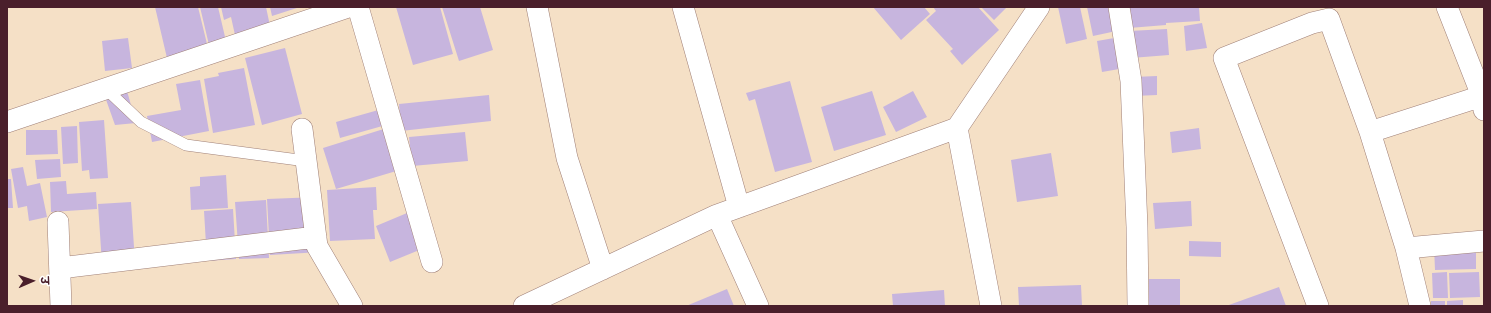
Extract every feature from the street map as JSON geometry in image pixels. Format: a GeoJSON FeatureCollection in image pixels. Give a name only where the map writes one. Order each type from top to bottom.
{"type":"FeatureCollection","features":[{"type":"Feature","properties":{"kind":"street"},"geometry":{"type":"LineString","coordinates":[[7,122],[348,7]]}},
{"type":"Feature","properties":{"kind":"street"},"geometry":{"type":"LineString","coordinates":[[358,7],[432,262]]}},
{"type":"Feature","properties":{"kind":"street"},"geometry":{"type":"LineString","coordinates":[[537,7],[567,158],[603,269]]}},
{"type":"Feature","properties":{"kind":"street"},"geometry":{"type":"LineString","coordinates":[[683,7],[739,207]]}},
{"type":"Feature","properties":{"kind":"street"},"geometry":{"type":"LineString","coordinates":[[524,306],[717,215],[957,128],[1039,7]]}},
{"type":"Feature","properties":{"kind":"street"},"geometry":{"type":"LineString","coordinates":[[1119,7],[1131,81],[1137,226],[1138,306]]}},
{"type":"Feature","properties":{"kind":"street"},"geometry":{"type":"LineString","coordinates":[[1370,132],[1483,103],[1448,7]]}},
{"type":"Feature","properties":{"kind":"street"},"geometry":{"type":"LineString","coordinates":[[1318,306],[1224,58],[1309,15],[1330,19],[1370,132],[1406,248],[1420,306]]}},
{"type":"Feature","properties":{"kind":"street"},"geometry":{"type":"LineString","coordinates":[[957,128],[991,306]]}},
{"type":"Feature","properties":{"kind":"street"},"geometry":{"type":"LineString","coordinates":[[302,129],[317,246],[352,306]]}},
{"type":"Feature","properties":{"kind":"street"},"geometry":{"type":"LineString","coordinates":[[717,215],[758,306]]}},
{"type":"Feature","properties":{"kind":"street"},"geometry":{"type":"LineString","coordinates":[[58,222],[61,306]]}},
{"type":"Feature","properties":{"kind":"street"},"geometry":{"type":"LineString","coordinates":[[60,268],[316,237]]}},
{"type":"Feature","properties":{"kind":"street"},"geometry":{"type":"LineString","coordinates":[[1406,248],[1484,241]]}},
{"type":"Feature","properties":{"kind":"lane"},"geometry":{"type":"LineString","coordinates":[[106,89],[141,122],[186,145],[306,161]]}},
{"type":"Feature","properties":{"kind":"building"},"geometry":{"type":"Polygon","coordinates":[[[155,7],[198,7],[208,48],[167,58],[155,7]]]}},
{"type":"Feature","properties":{"kind":"building"},"geometry":{"type":"Polygon","coordinates":[[[200,7],[218,7],[226,41],[209,45],[200,7]]]}},
{"type":"Feature","properties":{"kind":"building"},"geometry":{"type":"Polygon","coordinates":[[[221,7],[266,7],[270,26],[235,35],[231,17],[224,20],[221,7]]]}},
{"type":"Feature","properties":{"kind":"building"},"geometry":{"type":"Polygon","coordinates":[[[270,7],[300,7],[272,16],[270,7]]]}},
{"type":"Feature","properties":{"kind":"building"},"geometry":{"type":"Polygon","coordinates":[[[396,7],[440,7],[453,54],[413,65],[396,7]]]}},
{"type":"Feature","properties":{"kind":"building"},"geometry":{"type":"Polygon","coordinates":[[[442,7],[480,7],[493,50],[459,61],[442,7]]]}},
{"type":"Feature","properties":{"kind":"building"},"geometry":{"type":"Polygon","coordinates":[[[873,7],[924,7],[930,14],[901,40],[873,7]]]}},
{"type":"Feature","properties":{"kind":"building"},"geometry":{"type":"Polygon","coordinates":[[[933,7],[978,7],[999,30],[962,65],[950,51],[953,49],[926,20],[936,11],[933,7]]]}},
{"type":"Feature","properties":{"kind":"building"},"geometry":{"type":"Polygon","coordinates":[[[981,7],[1007,7],[994,20],[981,7]]]}},
{"type":"Feature","properties":{"kind":"building"},"geometry":{"type":"Polygon","coordinates":[[[1058,7],[1080,7],[1087,39],[1066,44],[1058,7]]]}},
{"type":"Feature","properties":{"kind":"building"},"geometry":{"type":"Polygon","coordinates":[[[1087,7],[1116,7],[1121,30],[1093,36],[1087,7]]]}},
{"type":"Feature","properties":{"kind":"building"},"geometry":{"type":"Polygon","coordinates":[[[1127,7],[1199,7],[1200,21],[1166,23],[1166,25],[1129,28],[1127,7]]]}},
{"type":"Feature","properties":{"kind":"building"},"geometry":{"type":"Polygon","coordinates":[[[1202,23],[1207,48],[1186,51],[1184,26],[1202,23]]]}},
{"type":"Feature","properties":{"kind":"building"},"geometry":{"type":"Polygon","coordinates":[[[1167,29],[1169,55],[1131,58],[1129,31],[1167,29]]]}},
{"type":"Feature","properties":{"kind":"building"},"geometry":{"type":"Polygon","coordinates":[[[1120,37],[1125,68],[1102,72],[1097,41],[1120,37]]]}},
{"type":"Feature","properties":{"kind":"building"},"geometry":{"type":"Polygon","coordinates":[[[128,38],[132,68],[105,71],[102,41],[128,38]]]}},
{"type":"Feature","properties":{"kind":"building"},"geometry":{"type":"Polygon","coordinates":[[[285,48],[302,114],[262,125],[245,58],[285,48]]]}},
{"type":"Feature","properties":{"kind":"building"},"geometry":{"type":"Polygon","coordinates":[[[244,68],[255,125],[213,133],[204,79],[219,76],[218,73],[244,68]]]}},
{"type":"Feature","properties":{"kind":"building"},"geometry":{"type":"Polygon","coordinates":[[[122,73],[136,123],[115,125],[99,80],[122,73]]]}},
{"type":"Feature","properties":{"kind":"building"},"geometry":{"type":"Polygon","coordinates":[[[1157,76],[1157,95],[1134,96],[1134,77],[1157,76]]]}},
{"type":"Feature","properties":{"kind":"building"},"geometry":{"type":"Polygon","coordinates":[[[200,80],[209,131],[152,142],[147,116],[181,110],[176,84],[200,80]]]}},
{"type":"Feature","properties":{"kind":"building"},"geometry":{"type":"Polygon","coordinates":[[[790,81],[812,162],[775,172],[755,99],[749,101],[746,93],[790,81]]]}},
{"type":"Feature","properties":{"kind":"building"},"geometry":{"type":"Polygon","coordinates":[[[872,91],[886,135],[834,151],[821,107],[872,91]]]}},
{"type":"Feature","properties":{"kind":"building"},"geometry":{"type":"Polygon","coordinates":[[[913,91],[927,117],[896,132],[883,107],[913,91]]]}},
{"type":"Feature","properties":{"kind":"building"},"geometry":{"type":"Polygon","coordinates":[[[489,95],[491,121],[401,131],[399,104],[489,95]]]}},
{"type":"Feature","properties":{"kind":"building"},"geometry":{"type":"Polygon","coordinates":[[[389,107],[393,123],[340,138],[336,122],[389,107]]]}},
{"type":"Feature","properties":{"kind":"building"},"geometry":{"type":"Polygon","coordinates":[[[104,120],[108,178],[90,179],[89,170],[82,171],[79,122],[104,120]]]}},
{"type":"Feature","properties":{"kind":"building"},"geometry":{"type":"Polygon","coordinates":[[[77,126],[78,163],[63,164],[61,127],[77,126]]]}},
{"type":"Feature","properties":{"kind":"building"},"geometry":{"type":"Polygon","coordinates":[[[390,127],[403,169],[336,189],[323,148],[390,127]]]}},
{"type":"Feature","properties":{"kind":"building"},"geometry":{"type":"Polygon","coordinates":[[[1199,128],[1201,149],[1172,153],[1170,132],[1199,128]]]}},
{"type":"Feature","properties":{"kind":"building"},"geometry":{"type":"Polygon","coordinates":[[[26,130],[57,130],[58,154],[26,155],[26,130]]]}},
{"type":"Feature","properties":{"kind":"building"},"geometry":{"type":"Polygon","coordinates":[[[465,132],[468,161],[412,166],[409,137],[465,132]]]}},
{"type":"Feature","properties":{"kind":"building"},"geometry":{"type":"Polygon","coordinates":[[[1051,153],[1058,196],[1017,202],[1011,160],[1051,153]]]}},
{"type":"Feature","properties":{"kind":"building"},"geometry":{"type":"Polygon","coordinates":[[[60,159],[61,177],[37,179],[35,160],[60,159]]]}},
{"type":"Feature","properties":{"kind":"building"},"geometry":{"type":"Polygon","coordinates":[[[23,167],[27,186],[40,183],[47,217],[29,221],[27,206],[18,208],[11,169],[23,167]]]}},
{"type":"Feature","properties":{"kind":"building"},"geometry":{"type":"Polygon","coordinates":[[[226,175],[228,208],[191,210],[190,187],[200,186],[200,177],[226,175]]]}},
{"type":"Feature","properties":{"kind":"building"},"geometry":{"type":"Polygon","coordinates":[[[7,179],[11,179],[13,208],[7,208],[7,179]]]}},
{"type":"Feature","properties":{"kind":"building"},"geometry":{"type":"Polygon","coordinates":[[[66,181],[67,194],[96,192],[97,209],[51,212],[50,182],[66,181]]]}},
{"type":"Feature","properties":{"kind":"building"},"geometry":{"type":"Polygon","coordinates":[[[376,187],[377,210],[373,210],[375,239],[330,241],[327,190],[376,187]]]}},
{"type":"Feature","properties":{"kind":"building"},"geometry":{"type":"Polygon","coordinates":[[[318,197],[321,252],[270,255],[267,199],[318,197]]]}},
{"type":"Feature","properties":{"kind":"building"},"geometry":{"type":"Polygon","coordinates":[[[266,200],[269,258],[239,259],[235,202],[266,200]]]}},
{"type":"Feature","properties":{"kind":"building"},"geometry":{"type":"Polygon","coordinates":[[[1191,201],[1192,226],[1155,229],[1153,203],[1191,201]]]}},
{"type":"Feature","properties":{"kind":"building"},"geometry":{"type":"Polygon","coordinates":[[[131,202],[135,262],[102,264],[98,204],[131,202]]]}},
{"type":"Feature","properties":{"kind":"building"},"geometry":{"type":"Polygon","coordinates":[[[419,208],[434,244],[390,262],[376,226],[419,208]]]}},
{"type":"Feature","properties":{"kind":"building"},"geometry":{"type":"Polygon","coordinates":[[[233,209],[236,259],[207,261],[204,211],[233,209]]]}},
{"type":"Feature","properties":{"kind":"building"},"geometry":{"type":"Polygon","coordinates":[[[1189,241],[1221,242],[1221,257],[1189,256],[1189,241]]]}},
{"type":"Feature","properties":{"kind":"building"},"geometry":{"type":"Polygon","coordinates":[[[1476,245],[1476,269],[1435,270],[1434,246],[1476,245]]]}},
{"type":"Feature","properties":{"kind":"building"},"geometry":{"type":"Polygon","coordinates":[[[1447,272],[1448,298],[1433,298],[1432,273],[1447,272]]]}},
{"type":"Feature","properties":{"kind":"building"},"geometry":{"type":"Polygon","coordinates":[[[1479,272],[1480,297],[1450,298],[1449,273],[1479,272]]]}},
{"type":"Feature","properties":{"kind":"building"},"geometry":{"type":"Polygon","coordinates":[[[1149,279],[1180,279],[1180,306],[1149,306],[1149,279]]]}},
{"type":"Feature","properties":{"kind":"building"},"geometry":{"type":"Polygon","coordinates":[[[1081,285],[1082,306],[1019,306],[1018,287],[1081,285]]]}},
{"type":"Feature","properties":{"kind":"building"},"geometry":{"type":"Polygon","coordinates":[[[1279,287],[1286,306],[1226,306],[1279,287]]]}},
{"type":"Feature","properties":{"kind":"building"},"geometry":{"type":"Polygon","coordinates":[[[727,289],[734,306],[686,306],[727,289]]]}},
{"type":"Feature","properties":{"kind":"building"},"geometry":{"type":"Polygon","coordinates":[[[944,290],[945,306],[893,306],[892,294],[944,290]]]}},
{"type":"Feature","properties":{"kind":"building"},"geometry":{"type":"Polygon","coordinates":[[[1463,300],[1463,306],[1447,306],[1447,301],[1463,300]]]}},
{"type":"Feature","properties":{"kind":"building"},"geometry":{"type":"Polygon","coordinates":[[[1431,301],[1445,301],[1445,306],[1431,306],[1431,301]]]}}]}
